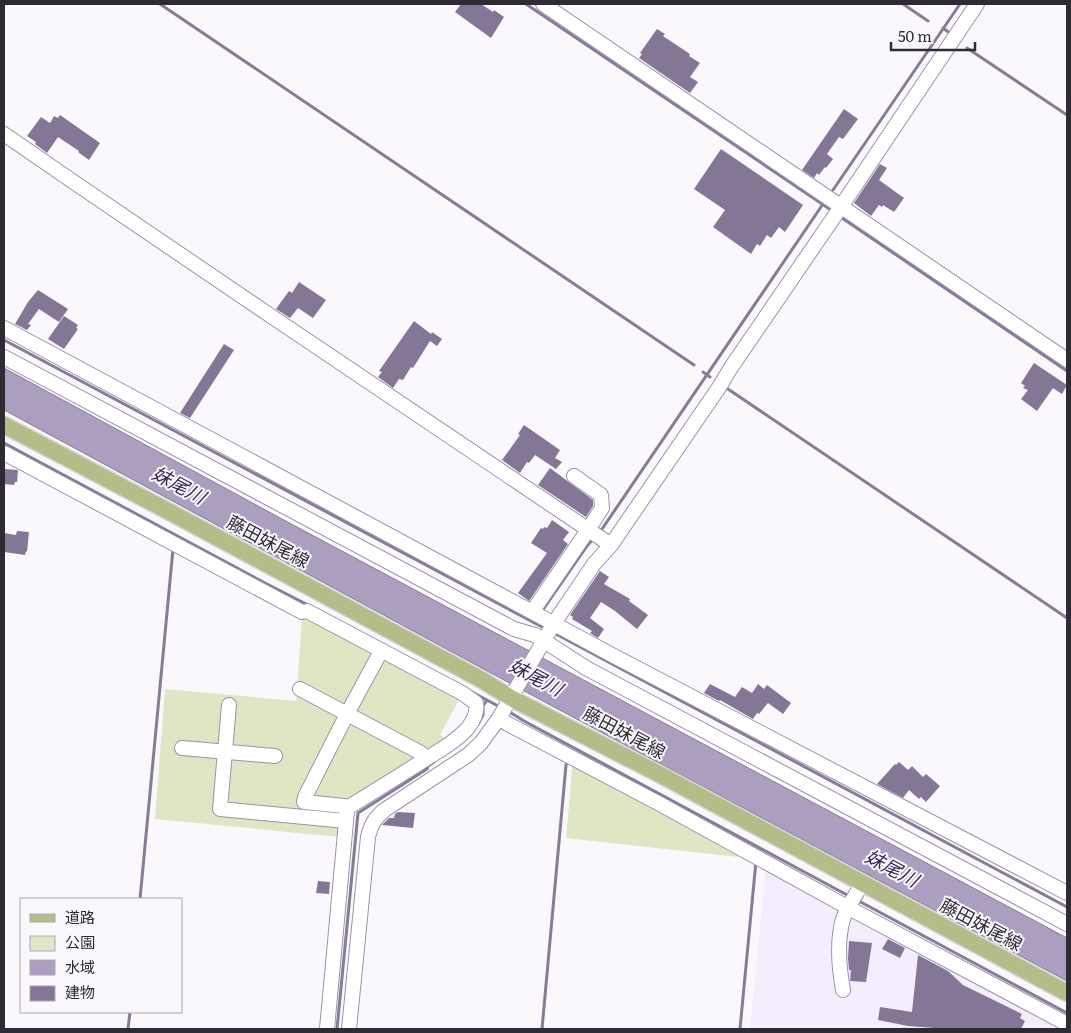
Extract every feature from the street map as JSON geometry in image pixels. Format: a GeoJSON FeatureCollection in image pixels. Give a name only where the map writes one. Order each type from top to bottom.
{"type":"FeatureCollection","features":[{"type":"Feature","properties":{"kind":"main road","name":"藤田妹尾線"},"geometry":{"type":"LineString","coordinates":[[4,425],[482,680],[507,705],[659,774],[854,897],[1067,993]]}},
{"type":"Feature","properties":{"kind":"street"},"geometry":{"type":"LineString","coordinates":[[543,4],[838,211],[905,251],[1067,360]]}},
{"type":"Feature","properties":{"kind":"street"},"geometry":{"type":"LineString","coordinates":[[532,612],[720,386],[977,4]]}},
{"type":"Feature","properties":{"kind":"street"},"geometry":{"type":"LineString","coordinates":[[4,134],[594,536]]}},
{"type":"Feature","properties":{"kind":"street"},"geometry":{"type":"LineString","coordinates":[[4,328],[532,612],[547,634],[586,668],[1067,924]]}},
{"type":"Feature","properties":{"kind":"street"},"geometry":{"type":"LineString","coordinates":[[4,357],[514,629],[534,635],[547,634],[687,694],[1067,893]]}},
{"type":"Feature","properties":{"kind":"street"},"geometry":{"type":"LineString","coordinates":[[4,453],[302,612],[307,611],[476,703],[477,710],[468,728],[454,740],[443,758],[379,814],[370,828],[344,958],[327,1029]]}},
{"type":"Feature","properties":{"kind":"street"},"geometry":{"type":"LineString","coordinates":[[229,706],[220,809],[347,814],[425,759],[468,755],[487,735],[507,705],[547,634],[594,564],[594,536],[602,508],[601,495],[574,476]]}},
{"type":"Feature","properties":{"kind":"street"},"geometry":{"type":"LineString","coordinates":[[349,1029],[344,958],[347,814],[344,806],[304,802],[304,797],[381,651]]}},
{"type":"Feature","properties":{"kind":"street"},"geometry":{"type":"LineString","coordinates":[[300,689],[421,753],[425,759]]}},
{"type":"Feature","properties":{"kind":"street"},"geometry":{"type":"LineString","coordinates":[[507,705],[508,724],[758,857],[854,897],[1067,1024]]}},
{"type":"Feature","properties":{"kind":"street"},"geometry":{"type":"LineString","coordinates":[[182,748],[275,756]]}},
{"type":"Feature","properties":{"kind":"street"},"geometry":{"type":"LineString","coordinates":[[844,990],[840,971],[840,950],[844,918],[854,897]]}},
{"type":"Feature","properties":{"kind":"shaded area"},"geometry":{"type":"Polygon","coordinates":[[[766,866],[866,924],[1062,1029],[750,1029],[766,866]]]}},
{"type":"Feature","properties":{"kind":"green space"},"geometry":{"type":"Polygon","coordinates":[[[308,614],[461,696],[440,735],[449,740],[347,803],[340,837],[155,819],[165,689],[296,701],[302,619],[308,614]]]}},
{"type":"Feature","properties":{"kind":"green space"},"geometry":{"type":"Polygon","coordinates":[[[574,764],[753,859],[746,861],[739,857],[566,838],[574,764]]]}},
{"type":"Feature","properties":{"kind":"water","name":"妹尾川"},"geometry":{"type":"Polygon","coordinates":[[[4,368],[282,519],[1067,938],[1067,981],[4,410],[4,368]]]}},
{"type":"Feature","properties":{"kind":"building"},"geometry":{"type":"Polygon","coordinates":[[[461,4],[481,4],[504,17],[491,38],[455,12],[461,4]]]}},
{"type":"Feature","properties":{"kind":"building"},"geometry":{"type":"Polygon","coordinates":[[[657,29],[665,34],[663,36],[700,63],[690,77],[698,82],[690,93],[639,58],[642,54],[640,53],[657,29]]]}},
{"type":"Feature","properties":{"kind":"building"},"geometry":{"type":"Polygon","coordinates":[[[844,109],[858,119],[843,139],[839,137],[827,154],[833,159],[814,178],[802,170],[844,109]]]}},
{"type":"Feature","properties":{"kind":"building"},"geometry":{"type":"Polygon","coordinates":[[[60,115],[100,143],[89,160],[58,137],[47,153],[27,136],[41,117],[50,123],[54,116],[58,118],[60,115]]]}},
{"type":"Feature","properties":{"kind":"building"},"geometry":{"type":"Polygon","coordinates":[[[721,149],[803,205],[785,232],[779,227],[771,238],[767,235],[760,246],[757,244],[751,254],[713,227],[725,210],[694,189],[721,149]]]}},
{"type":"Feature","properties":{"kind":"building"},"geometry":{"type":"Polygon","coordinates":[[[880,164],[887,168],[879,180],[904,198],[894,212],[883,205],[882,207],[879,205],[871,216],[854,203],[880,164]]]}},
{"type":"Feature","properties":{"kind":"building"},"geometry":{"type":"Polygon","coordinates":[[[299,282],[326,300],[313,318],[298,308],[290,318],[276,309],[289,291],[292,293],[299,282]]]}},
{"type":"Feature","properties":{"kind":"building"},"geometry":{"type":"Polygon","coordinates":[[[38,290],[68,309],[59,322],[39,309],[28,324],[31,325],[27,330],[15,324],[28,302],[38,290]]]}},
{"type":"Feature","properties":{"kind":"building"},"geometry":{"type":"Polygon","coordinates":[[[64,316],[78,325],[76,328],[78,329],[64,349],[48,339],[64,316]]]}},
{"type":"Feature","properties":{"kind":"building"},"geometry":{"type":"Polygon","coordinates":[[[414,321],[431,334],[432,332],[442,339],[437,346],[430,341],[413,368],[411,367],[403,380],[399,379],[393,388],[378,377],[382,372],[379,371],[414,321]]]}},
{"type":"Feature","properties":{"kind":"building"},"geometry":{"type":"Polygon","coordinates":[[[224,344],[234,350],[190,418],[180,413],[224,344]]]}},
{"type":"Feature","properties":{"kind":"building"},"geometry":{"type":"Polygon","coordinates":[[[1034,363],[1067,385],[1062,394],[1053,388],[1037,411],[1021,399],[1028,390],[1023,388],[1025,386],[1021,383],[1034,363]]]}},
{"type":"Feature","properties":{"kind":"building"},"geometry":{"type":"Polygon","coordinates":[[[524,425],[560,450],[555,458],[562,462],[556,469],[535,455],[529,463],[527,462],[520,473],[502,460],[520,435],[518,434],[524,425]]]}},
{"type":"Feature","properties":{"kind":"building"},"geometry":{"type":"Polygon","coordinates":[[[550,468],[593,500],[593,506],[586,517],[538,485],[550,468]]]}},
{"type":"Feature","properties":{"kind":"building"},"geometry":{"type":"Polygon","coordinates":[[[4,469],[18,470],[17,482],[14,485],[4,484],[4,469]]]}},
{"type":"Feature","properties":{"kind":"building"},"geometry":{"type":"Polygon","coordinates":[[[552,520],[569,532],[563,540],[568,544],[529,601],[518,593],[547,553],[531,543],[541,528],[547,528],[552,520]]]}},
{"type":"Feature","properties":{"kind":"building"},"geometry":{"type":"Polygon","coordinates":[[[17,531],[29,532],[25,555],[4,552],[4,533],[16,535],[17,531]]]}},
{"type":"Feature","properties":{"kind":"building"},"geometry":{"type":"Polygon","coordinates":[[[600,571],[609,577],[604,584],[630,599],[629,601],[648,615],[637,629],[601,602],[590,618],[604,629],[598,638],[590,633],[592,631],[572,619],[573,617],[570,615],[600,571]]]}},
{"type":"Feature","properties":{"kind":"building"},"geometry":{"type":"Polygon","coordinates":[[[710,684],[735,697],[742,687],[752,693],[758,684],[764,689],[767,685],[791,703],[783,714],[768,703],[753,719],[704,693],[710,684]]]}},
{"type":"Feature","properties":{"kind":"building"},"geometry":{"type":"Polygon","coordinates":[[[899,762],[908,770],[912,766],[923,777],[926,774],[940,786],[926,802],[921,797],[919,799],[909,790],[903,798],[877,784],[899,762]]]}},
{"type":"Feature","properties":{"kind":"building"},"geometry":{"type":"Polygon","coordinates":[[[398,812],[415,813],[413,828],[382,825],[389,818],[394,818],[398,812]]]}},
{"type":"Feature","properties":{"kind":"building"},"geometry":{"type":"Polygon","coordinates":[[[318,881],[330,882],[329,894],[316,893],[318,881]]]}},
{"type":"Feature","properties":{"kind":"building"},"geometry":{"type":"Polygon","coordinates":[[[888,939],[905,948],[900,958],[882,949],[888,939]]]}},
{"type":"Feature","properties":{"kind":"building"},"geometry":{"type":"Polygon","coordinates":[[[849,941],[872,943],[866,982],[850,981],[849,941]]]}},
{"type":"Feature","properties":{"kind":"building"},"geometry":{"type":"Polygon","coordinates":[[[918,955],[948,971],[963,985],[1022,1014],[1020,1018],[1025,1021],[1021,1029],[948,1029],[908,1026],[878,1020],[880,1007],[912,1012],[918,955]]]}},
{"type":"Feature","properties":{"kind":"waterway"},"geometry":{"type":"LineString","coordinates":[[160,4],[694,365]]}},
{"type":"Feature","properties":{"kind":"waterway"},"geometry":{"type":"LineString","coordinates":[[526,4],[834,212]]}},
{"type":"Feature","properties":{"kind":"waterway"},"geometry":{"type":"LineString","coordinates":[[903,4],[928,21]]}},
{"type":"Feature","properties":{"kind":"waterway"},"geometry":{"type":"LineString","coordinates":[[833,190],[960,4]]}},
{"type":"Feature","properties":{"kind":"waterway"},"geometry":{"type":"LineString","coordinates":[[943,28],[951,34]]}},
{"type":"Feature","properties":{"kind":"waterway"},"geometry":{"type":"LineString","coordinates":[[967,48],[1067,115]]}},
{"type":"Feature","properties":{"kind":"waterway"},"geometry":{"type":"LineString","coordinates":[[600,532],[823,204]]}},
{"type":"Feature","properties":{"kind":"waterway"},"geometry":{"type":"LineString","coordinates":[[839,216],[1067,371]]}},
{"type":"Feature","properties":{"kind":"waterway"},"geometry":{"type":"LineString","coordinates":[[4,340],[546,629]]}},
{"type":"Feature","properties":{"kind":"waterway"},"geometry":{"type":"LineString","coordinates":[[703,372],[710,377]]}},
{"type":"Feature","properties":{"kind":"waterway"},"geometry":{"type":"LineString","coordinates":[[725,387],[1067,618]]}},
{"type":"Feature","properties":{"kind":"waterway"},"geometry":{"type":"LineString","coordinates":[[4,443],[310,606]]}},
{"type":"Feature","properties":{"kind":"waterway"},"geometry":{"type":"LineString","coordinates":[[542,611],[594,538]]}},
{"type":"Feature","properties":{"kind":"waterway"},"geometry":{"type":"LineString","coordinates":[[140,898],[173,549]]}},
{"type":"Feature","properties":{"kind":"waterway"},"geometry":{"type":"LineString","coordinates":[[554,633],[1067,907]]}},
{"type":"Feature","properties":{"kind":"waterway"},"geometry":{"type":"LineString","coordinates":[[468,690],[500,707]]}},
{"type":"Feature","properties":{"kind":"waterway"},"geometry":{"type":"LineString","coordinates":[[478,724],[483,715],[483,706],[487,700]]}},
{"type":"Feature","properties":{"kind":"waterway"},"geometry":{"type":"LineString","coordinates":[[508,711],[849,896]]}},
{"type":"Feature","properties":{"kind":"waterway"},"geometry":{"type":"LineString","coordinates":[[542,1029],[566,765],[568,760]]}},
{"type":"Feature","properties":{"kind":"waterway"},"geometry":{"type":"LineString","coordinates":[[337,1029],[358,813],[427,769],[434,762]]}},
{"type":"Feature","properties":{"kind":"waterway"},"geometry":{"type":"LineString","coordinates":[[740,1029],[756,861]]}},
{"type":"Feature","properties":{"kind":"waterway"},"geometry":{"type":"LineString","coordinates":[[857,900],[1067,1013]]}},
{"type":"Feature","properties":{"kind":"waterway"},"geometry":{"type":"LineString","coordinates":[[128,1029],[130,1013]]}}]}
